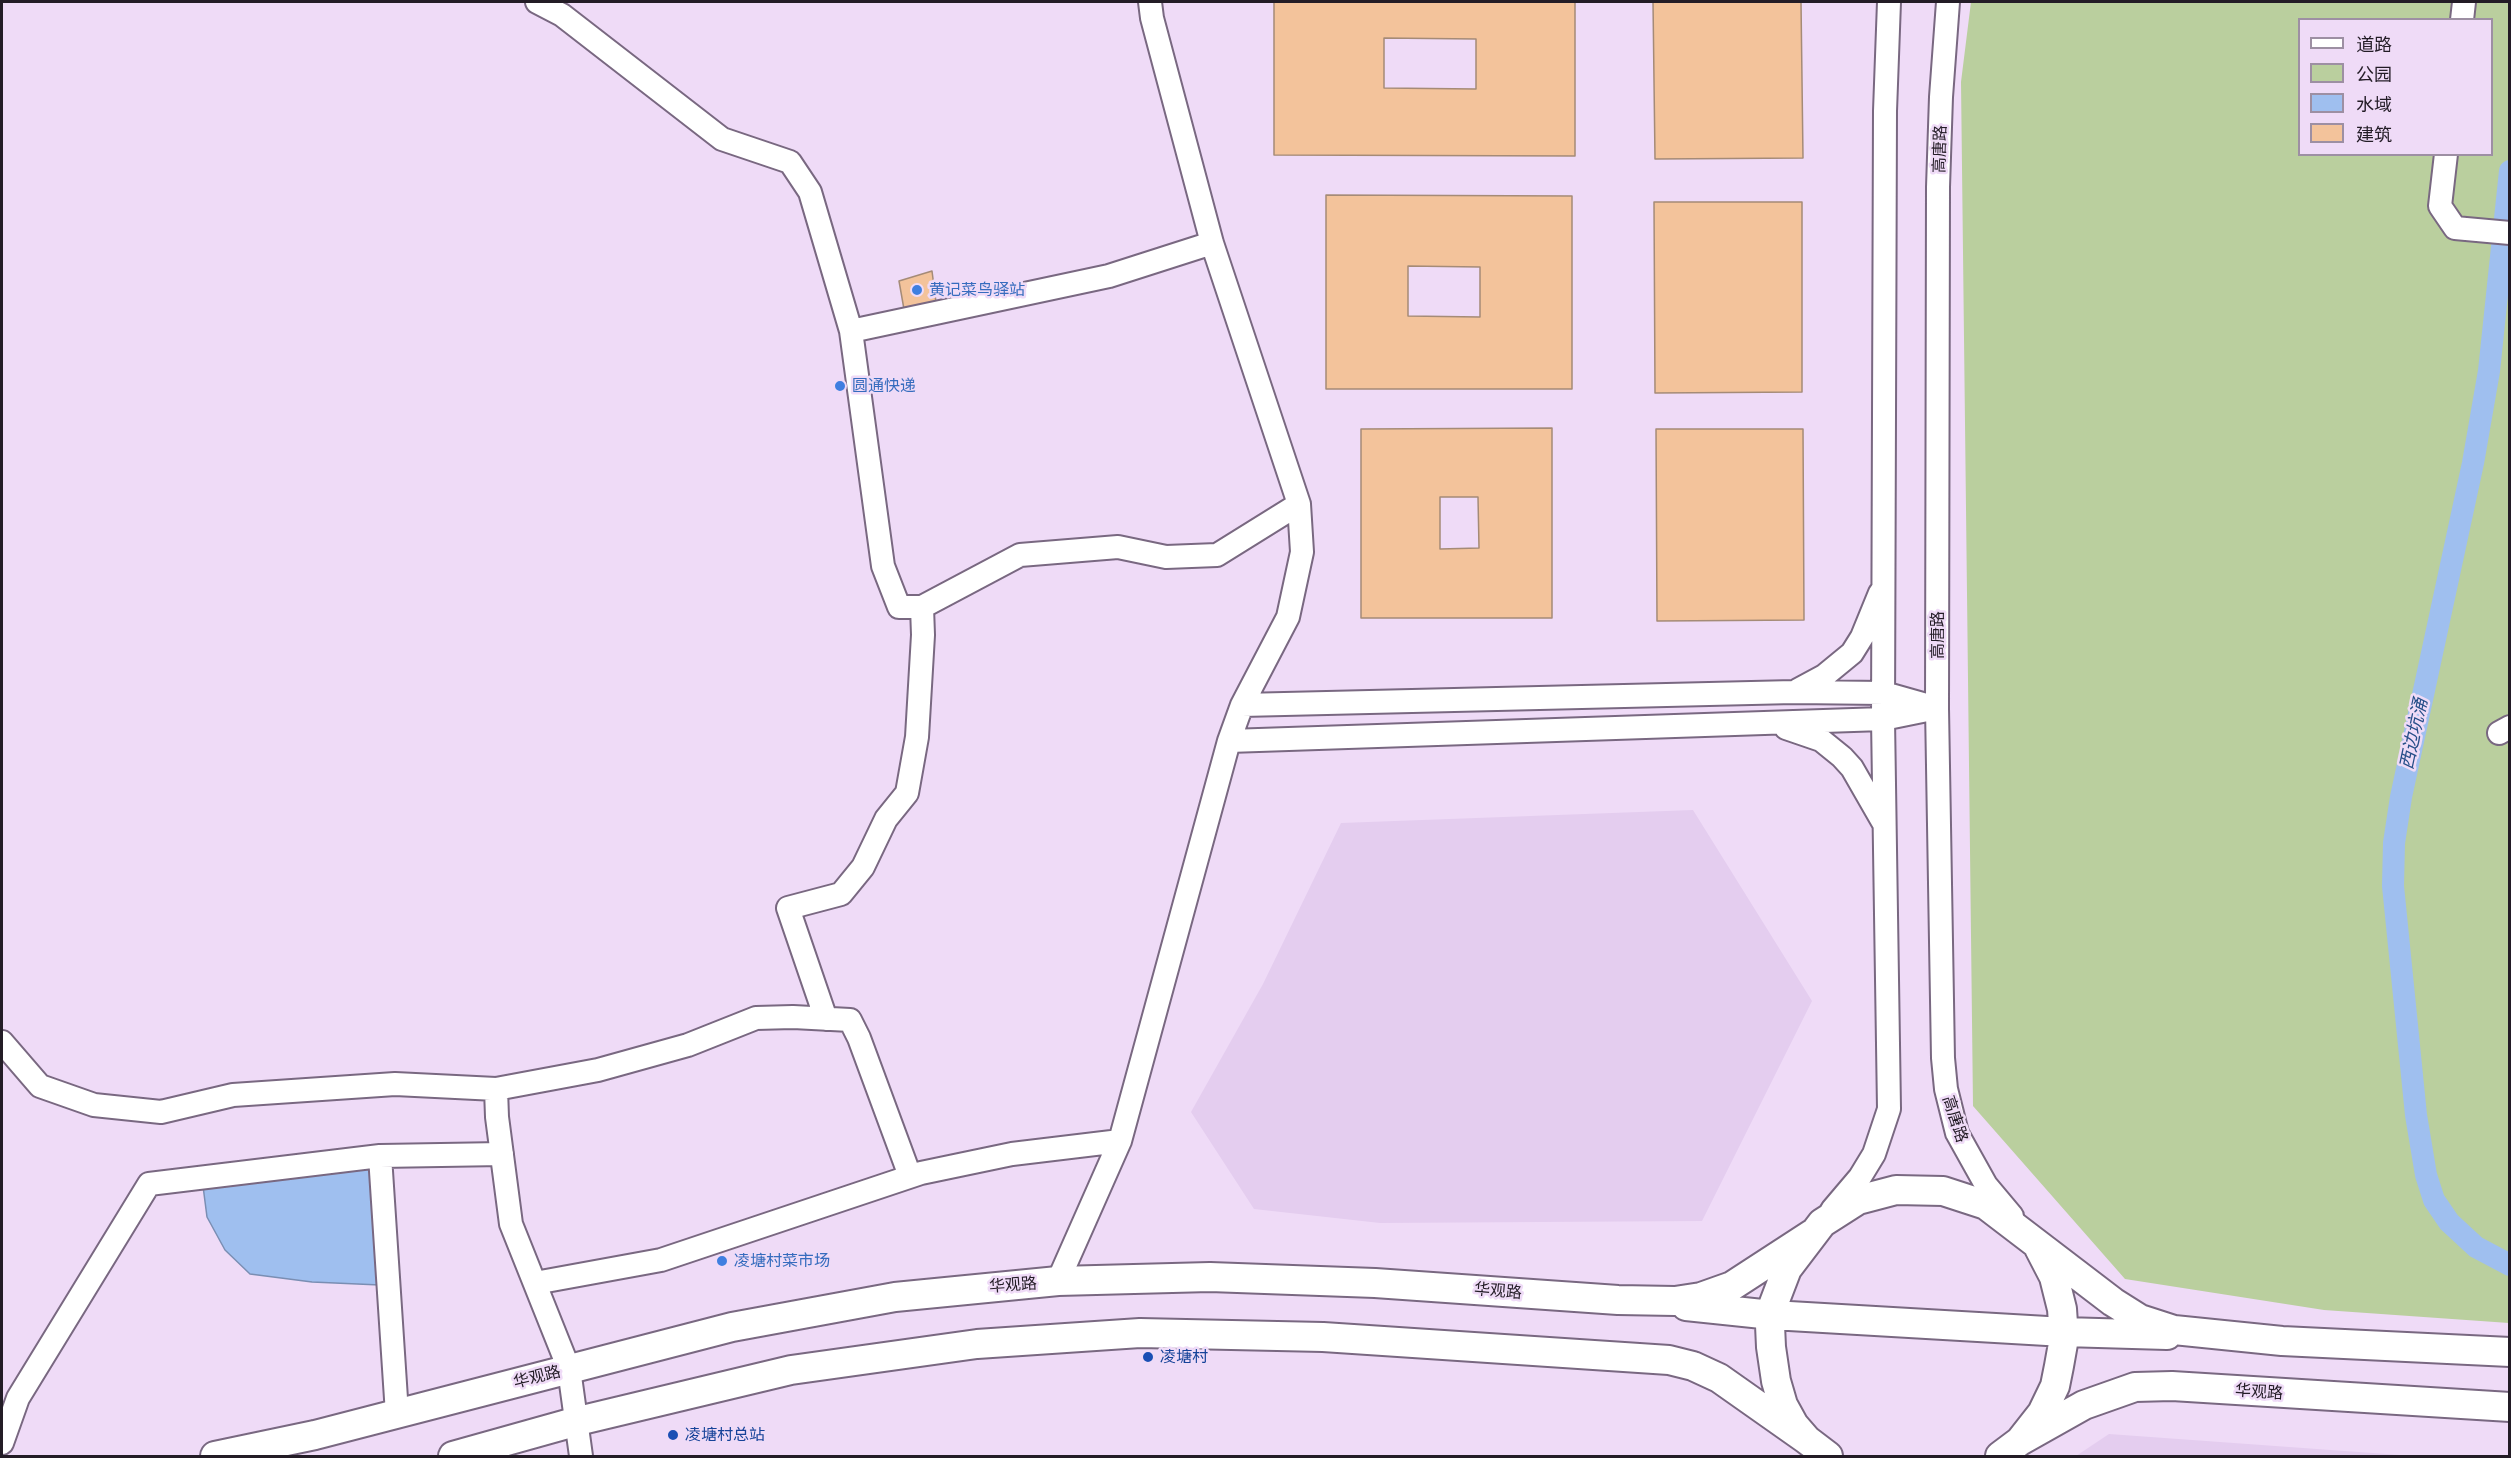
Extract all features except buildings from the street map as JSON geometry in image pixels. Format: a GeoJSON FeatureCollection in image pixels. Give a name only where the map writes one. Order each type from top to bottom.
{"type":"FeatureCollection","features":[{"type":"Feature","properties":{"kind":"main road"},"geometry":{"type":"LineString","coordinates":[[1817,1451],[1794,1425],[1783,1405],[1776,1381],[1771,1347],[1772,1316],[1787,1269],[1812,1234],[1822,1223],[1858,1200],[1896,1190],[1943,1191],[1986,1205],[2113,1302],[2140,1319],[2174,1330],[2205,1336]]}},
{"type":"Feature","properties":{"kind":"main road","name":"华观路"},"geometry":{"type":"LineString","coordinates":[[215,1456],[398,1414],[732,1327],[824,1308],[936,1292],[1058,1281],[1176,1278],[1290,1279],[1653,1302],[1701,1298],[1732,1286],[1812,1234]]}},
{"type":"Feature","properties":{"kind":"main road"},"geometry":{"type":"LineString","coordinates":[[2010,1451],[2042,1413],[2055,1386],[2064,1332],[2054,1277],[2035,1242]]}},
{"type":"Feature","properties":{"kind":"main road"},"geometry":{"type":"LineString","coordinates":[[1653,1302],[1772,1316],[2510,1353]]}},
{"type":"Feature","properties":{"kind":"main road"},"geometry":{"type":"LineString","coordinates":[[453,1456],[578,1421],[791,1370],[896,1353],[1058,1337],[1209,1332],[1428,1342],[1669,1360],[1693,1366],[1719,1378],[1817,1451]]}},
{"type":"Feature","properties":{"kind":"main road","name":"华观路"},"geometry":{"type":"LineString","coordinates":[[2010,1451],[2084,1405],[2135,1387],[2172,1386],[2510,1407]]}},
{"type":"Feature","properties":{"kind":"street"},"geometry":{"type":"LineString","coordinates":[[537,2],[562,15],[722,139],[790,162],[810,192],[851,331],[883,566],[899,607],[922,607],[1020,555],[1118,547],[1166,557],[1217,555],[1299,504]]}},
{"type":"Feature","properties":{"kind":"street"},"geometry":{"type":"LineString","coordinates":[[1058,1281],[1120,1141],[1229,741],[1242,705],[1288,617],[1302,552],[1299,504],[1212,243],[1152,18],[1150,2]]}},
{"type":"Feature","properties":{"kind":"street"},"geometry":{"type":"LineString","coordinates":[[1812,1234],[1860,1177],[1874,1154],[1889,1109],[1883,719],[1885,111],[1889,2]]}},
{"type":"Feature","properties":{"kind":"street","name":"高唐路"},"geometry":{"type":"LineString","coordinates":[[1948,2],[1941,98],[1938,187],[1937,708],[1941,1008],[1946,1089],[1957,1133],[1970,1160],[1986,1185],[2035,1242]]}},
{"type":"Feature","properties":{"kind":"street"},"geometry":{"type":"LineString","coordinates":[[2462,18],[2464,2]]}},
{"type":"Feature","properties":{"kind":"street"},"geometry":{"type":"LineString","coordinates":[[2446,156],[2440,206],[2458,229],[2510,233]]}},
{"type":"Feature","properties":{"kind":"street"},"geometry":{"type":"LineString","coordinates":[[851,331],[1109,276],[1212,243]]}},
{"type":"Feature","properties":{"kind":"street"},"geometry":{"type":"LineString","coordinates":[[1794,692],[1824,676],[1852,653],[1862,637],[1884,584]]}},
{"type":"Feature","properties":{"kind":"street"},"geometry":{"type":"LineString","coordinates":[[825,1019],[788,908],[841,894],[863,867],[886,819],[907,793],[917,737],[922,607]]}},
{"type":"Feature","properties":{"kind":"street"},"geometry":{"type":"LineString","coordinates":[[1242,705],[1794,692],[1884,693],[1937,708]]}},
{"type":"Feature","properties":{"kind":"street"},"geometry":{"type":"LineString","coordinates":[[1229,741],[1883,719],[1937,708]]}},
{"type":"Feature","properties":{"kind":"street"},"geometry":{"type":"LineString","coordinates":[[1767,723],[1803,732],[1821,740],[1842,757],[1852,768],[1884,824]]}},
{"type":"Feature","properties":{"kind":"street"},"geometry":{"type":"LineString","coordinates":[[2,1042],[40,1086],[94,1105],[161,1112],[233,1095],[395,1084],[496,1089],[598,1070],[688,1045],[756,1018],[850,1020],[859,1038],[910,1176]]}},
{"type":"Feature","properties":{"kind":"street"},"geometry":{"type":"LineString","coordinates":[[496,1089],[511,1224],[569,1369],[578,1421],[581,1456]]}},
{"type":"Feature","properties":{"kind":"street"},"geometry":{"type":"LineString","coordinates":[[535,1283],[661,1260],[910,1176],[1012,1154],[1120,1141]]}},
{"type":"Feature","properties":{"kind":"street"},"geometry":{"type":"LineString","coordinates":[[2,1443],[18,1398],[149,1184],[380,1156],[502,1154]]}},
{"type":"Feature","properties":{"kind":"street"},"geometry":{"type":"LineString","coordinates":[[380,1156],[398,1414]]}},
{"type":"Feature","properties":{"kind":"shaded area"},"geometry":{"type":"Polygon","coordinates":[[[1693,810],[1812,1001],[1702,1221],[1380,1223],[1254,1209],[1191,1112],[1263,984],[1341,823],[1693,810]]]}},
{"type":"Feature","properties":{"kind":"shaded area"},"geometry":{"type":"Polygon","coordinates":[[[2109,1434],[2414,1456],[2076,1456],[2109,1434]]]}},
{"type":"Feature","properties":{"kind":"green space"},"geometry":{"type":"Polygon","coordinates":[[[1971,2],[2509,2],[2509,1323],[2324,1310],[2125,1279],[1973,1106],[1961,82],[1971,2]]]}},
{"type":"Feature","properties":{"kind":"water"},"geometry":{"type":"Polygon","coordinates":[[[373,1164],[380,1285],[312,1282],[250,1274],[225,1250],[207,1217],[203,1186],[373,1164]]]}},
{"type":"Feature","properties":{"kind":"waterway","name":"西边坑涌"},"geometry":{"type":"LineString","coordinates":[[2510,171],[2489,371],[2473,463],[2401,797],[2394,843],[2393,886],[2416,1115],[2426,1175],[2434,1200],[2449,1222],[2476,1247],[2510,1265]]}},
{"type":"Feature","properties":{"kind":"place","name":"黄记菜鸟驿站"},"geometry":{"type":"Point","coordinates":[917,290]}},
{"type":"Feature","properties":{"kind":"place","name":"圆通快递"},"geometry":{"type":"Point","coordinates":[840,386]}},
{"type":"Feature","properties":{"kind":"place","name":"凌塘村菜市场"},"geometry":{"type":"Point","coordinates":[722,1261]}},
{"type":"Feature","properties":{"kind":"place","name":"凌塘村"},"geometry":{"type":"Point","coordinates":[1148,1357]}},
{"type":"Feature","properties":{"kind":"place","name":"凌塘村总站"},"geometry":{"type":"Point","coordinates":[673,1435]}}]}
